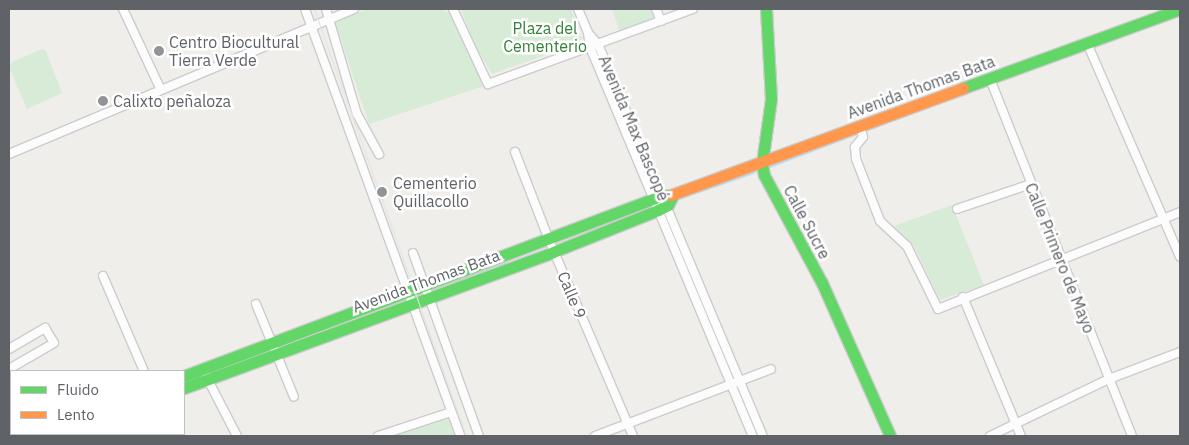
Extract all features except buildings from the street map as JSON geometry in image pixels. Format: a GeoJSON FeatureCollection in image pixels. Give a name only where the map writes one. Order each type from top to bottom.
{"type":"FeatureCollection","features":[{"type":"Feature","properties":{"kind":"main road","name":"Calle Sucre"},"geometry":{"type":"LineString","coordinates":[[766,9],[771,99],[762,164],[764,175],[822,283],[890,436]]}},
{"type":"Feature","properties":{"kind":"main road","name":"Avenida Thomas Bata"},"geometry":{"type":"LineString","coordinates":[[185,387],[205,374],[406,292],[548,240],[663,201],[1180,9]]}},
{"type":"Feature","properties":{"kind":"main road","name":"Avenida Thomas Bata"},"geometry":{"type":"LineString","coordinates":[[275,347],[411,304],[553,252],[663,201]]}},
{"type":"Feature","properties":{"kind":"main road","name":"Avenida Thomas Bata"},"geometry":{"type":"LineString","coordinates":[[185,376],[205,374]]}},
{"type":"Feature","properties":{"kind":"street"},"geometry":{"type":"LineString","coordinates":[[123,9],[160,88]]}},
{"type":"Feature","properties":{"kind":"street"},"geometry":{"type":"LineString","coordinates":[[305,9],[406,292],[460,436]]}},
{"type":"Feature","properties":{"kind":"street"},"geometry":{"type":"LineString","coordinates":[[326,9],[327,20],[357,114],[379,154]]}},
{"type":"Feature","properties":{"kind":"street"},"geometry":{"type":"LineString","coordinates":[[9,154],[160,88],[310,25],[354,9]]}},
{"type":"Feature","properties":{"kind":"street"},"geometry":{"type":"LineString","coordinates":[[453,9],[488,84],[693,9]]}},
{"type":"Feature","properties":{"kind":"street"},"geometry":{"type":"LineString","coordinates":[[578,9],[588,33]]}},
{"type":"Feature","properties":{"kind":"street"},"geometry":{"type":"LineString","coordinates":[[656,9],[661,21]]}},
{"type":"Feature","properties":{"kind":"street","name":"Avenida Max Bascopé"},"geometry":{"type":"LineString","coordinates":[[588,33],[590,47],[663,201],[730,384],[752,436]]}},
{"type":"Feature","properties":{"kind":"street","name":"Avenida Max Bascopé"},"geometry":{"type":"LineString","coordinates":[[588,33],[598,44],[763,436]]}},
{"type":"Feature","properties":{"kind":"street"},"geometry":{"type":"LineString","coordinates":[[1087,43],[1180,257]]}},
{"type":"Feature","properties":{"kind":"street","name":"Calle Primero de Mayo"},"geometry":{"type":"LineString","coordinates":[[990,78],[1132,436]]}},
{"type":"Feature","properties":{"kind":"street"},"geometry":{"type":"LineString","coordinates":[[860,128],[863,137],[855,147],[856,159],[880,221],[907,246],[938,309],[963,297],[1061,261],[1180,212]]}},
{"type":"Feature","properties":{"kind":"street","name":"Calle 9"},"geometry":{"type":"LineString","coordinates":[[515,152],[548,240],[633,436]]}},
{"type":"Feature","properties":{"kind":"street"},"geometry":{"type":"LineString","coordinates":[[957,209],[1031,184]]}},
{"type":"Feature","properties":{"kind":"street"},"geometry":{"type":"LineString","coordinates":[[413,253],[423,286],[479,436]]}},
{"type":"Feature","properties":{"kind":"street"},"geometry":{"type":"LineString","coordinates":[[103,276],[144,370]]}},
{"type":"Feature","properties":{"kind":"street"},"geometry":{"type":"LineString","coordinates":[[963,297],[1021,436]]}},
{"type":"Feature","properties":{"kind":"street"},"geometry":{"type":"LineString","coordinates":[[256,304],[294,397]]}},
{"type":"Feature","properties":{"kind":"street"},"geometry":{"type":"LineString","coordinates":[[9,349],[45,328],[54,343],[9,369]]}},
{"type":"Feature","properties":{"kind":"street"},"geometry":{"type":"LineString","coordinates":[[990,436],[1108,379],[1180,352]]}},
{"type":"Feature","properties":{"kind":"street"},"geometry":{"type":"LineString","coordinates":[[595,436],[771,369]]}},
{"type":"Feature","properties":{"kind":"street"},"geometry":{"type":"LineString","coordinates":[[205,374],[237,436]]}},
{"type":"Feature","properties":{"kind":"street"},"geometry":{"type":"LineString","coordinates":[[378,436],[451,412]]}},
{"type":"Feature","properties":{"kind":"green space"},"geometry":{"type":"Polygon","coordinates":[[[367,9],[439,9],[454,15],[484,86],[369,124],[335,22],[367,9]]]}},
{"type":"Feature","properties":{"kind":"green space","name":"Plaza del Cementerio"},"geometry":{"type":"Polygon","coordinates":[[[461,9],[571,9],[583,42],[492,74],[475,46],[461,9]]]}},
{"type":"Feature","properties":{"kind":"green space"},"geometry":{"type":"Polygon","coordinates":[[[612,9],[652,9],[656,18],[620,32],[612,9]]]}},
{"type":"Feature","properties":{"kind":"green space"},"geometry":{"type":"Polygon","coordinates":[[[42,49],[46,51],[62,93],[27,109],[9,67],[12,62],[42,49]]]}},
{"type":"Feature","properties":{"kind":"green space"},"geometry":{"type":"Polygon","coordinates":[[[952,205],[984,285],[940,300],[914,246],[894,226],[952,205]]]}},
{"type":"Feature","properties":{"kind":"green space"},"geometry":{"type":"Polygon","coordinates":[[[448,416],[455,436],[393,435],[448,416]]]}},
{"type":"Feature","properties":{"kind":"waterway"},"geometry":{"type":"LineString","coordinates":[[1000,81],[1069,56]]}},
{"type":"Feature","properties":{"kind":"waterway"},"geometry":{"type":"LineString","coordinates":[[866,131],[893,120]]}},
{"type":"Feature","properties":{"kind":"waterway"},"geometry":{"type":"LineString","coordinates":[[770,167],[857,134]]}},
{"type":"Feature","properties":{"kind":"waterway"},"geometry":{"type":"LineString","coordinates":[[676,200],[754,173]]}},
{"type":"Feature","properties":{"kind":"waterway"},"geometry":{"type":"LineString","coordinates":[[438,288],[508,263]]}},
{"type":"Feature","properties":{"kind":"tram line"},"geometry":{"type":"LineString","coordinates":[[314,9],[466,436]]}},
{"type":"Feature","properties":{"kind":"traffic: fast"},"geometry":{"type":"LineString","coordinates":[[766,9],[771,99],[762,163],[764,175],[822,283],[890,436]]}},
{"type":"Feature","properties":{"kind":"traffic: fast"},"geometry":{"type":"LineString","coordinates":[[963,88],[1180,9]]}},
{"type":"Feature","properties":{"kind":"traffic: fast"},"geometry":{"type":"LineString","coordinates":[[185,376],[663,195],[671,195]]}},
{"type":"Feature","properties":{"kind":"traffic: fast"},"geometry":{"type":"LineString","coordinates":[[185,388],[553,252],[658,210],[668,205],[673,195]]}},
{"type":"Feature","properties":{"kind":"traffic: slow"},"geometry":{"type":"LineString","coordinates":[[671,195],[963,88]]}},
{"type":"Feature","properties":{"kind":"place","name":"Centro Biocultural Tierra Verde"},"geometry":{"type":"Point","coordinates":[159,51]}},
{"type":"Feature","properties":{"kind":"place","name":"Calixto peñaloza"},"geometry":{"type":"Point","coordinates":[103,101]}},
{"type":"Feature","properties":{"kind":"place","name":"Cementerio Quillacollo"},"geometry":{"type":"Point","coordinates":[382,192]}}]}
